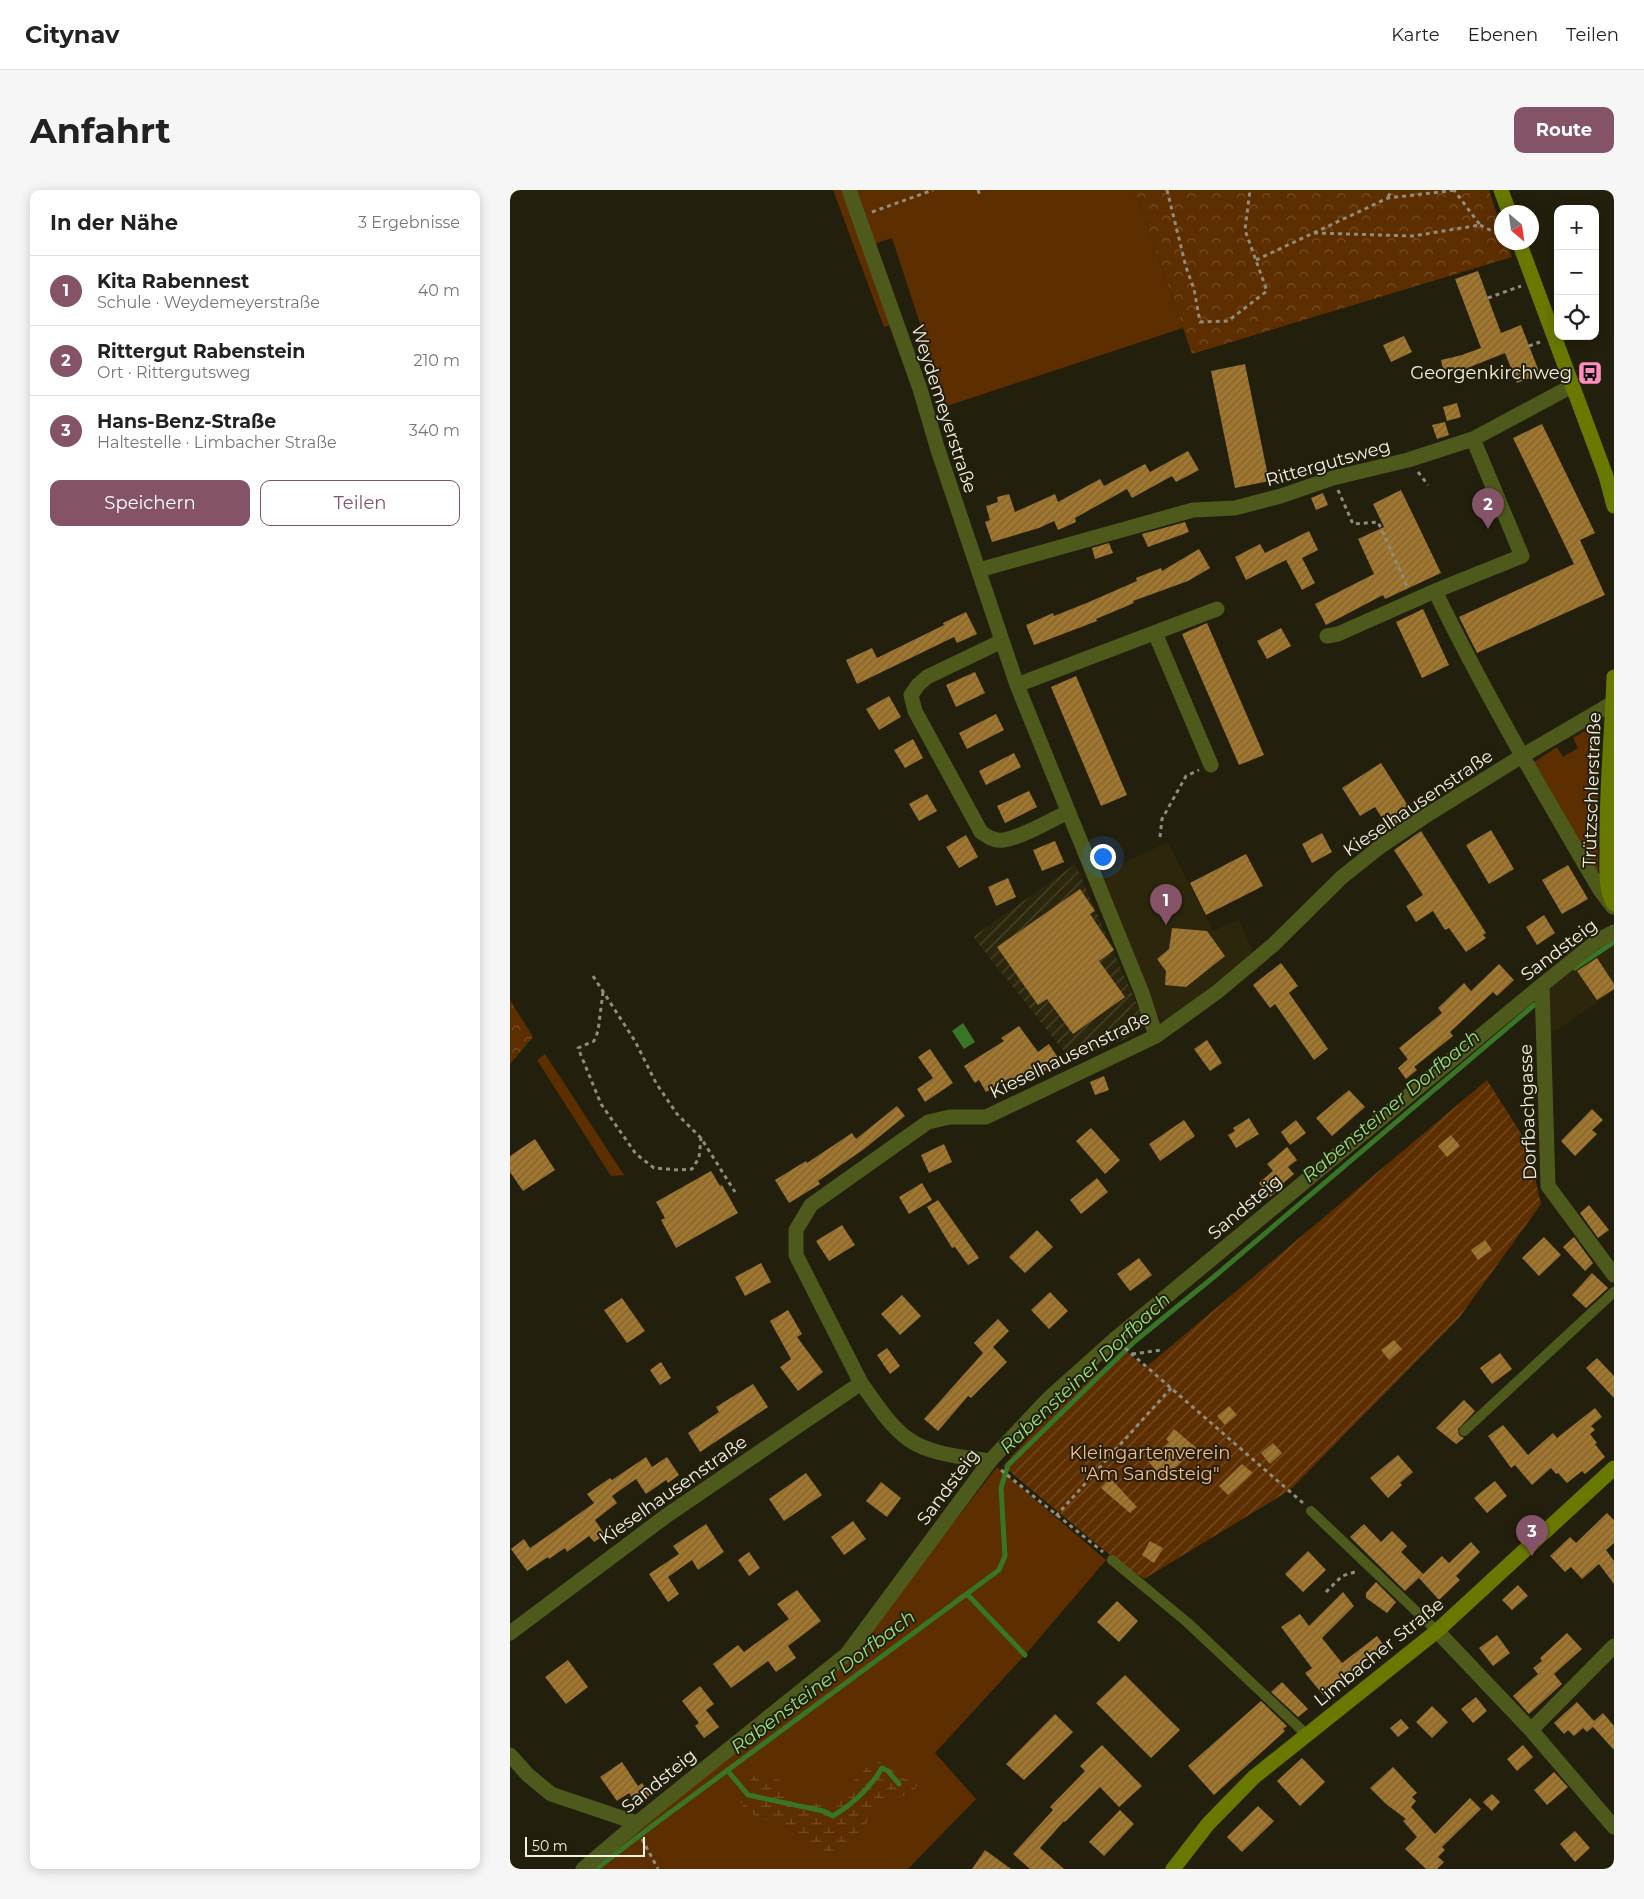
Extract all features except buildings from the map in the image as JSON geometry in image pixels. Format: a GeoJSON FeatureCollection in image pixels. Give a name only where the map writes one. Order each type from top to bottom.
{"type":"FeatureCollection","features":[{"type":"Feature","properties":{"kind":"street","name":"Weydemeyerstraße"},"geometry":{"type":"LineString","coordinates":[[849,190],[920,389],[937,447],[1017,685],[1142,993],[1156,1036]]}},
{"type":"Feature","properties":{"kind":"street"},"geometry":{"type":"LineString","coordinates":[[1501,190],[1506,205]]}},
{"type":"Feature","properties":{"kind":"street"},"geometry":{"type":"LineString","coordinates":[[1522,250],[1606,476],[1614,506]]}},
{"type":"Feature","properties":{"kind":"street","name":"Rittergutsweg"},"geometry":{"type":"LineString","coordinates":[[979,570],[1193,510],[1235,508],[1333,478],[1408,460],[1473,439],[1572,386]]}},
{"type":"Feature","properties":{"kind":"street"},"geometry":{"type":"LineString","coordinates":[[1327,636],[1338,634],[1435,591],[1522,556],[1473,439]]}},
{"type":"Feature","properties":{"kind":"street"},"geometry":{"type":"LineString","coordinates":[[1435,591],[1469,661],[1522,756],[1600,890],[1614,909]]}},
{"type":"Feature","properties":{"kind":"street"},"geometry":{"type":"LineString","coordinates":[[1017,685],[1217,609]]}},
{"type":"Feature","properties":{"kind":"street"},"geometry":{"type":"LineString","coordinates":[[1155,633],[1211,765]]}},
{"type":"Feature","properties":{"kind":"street"},"geometry":{"type":"LineString","coordinates":[[1002,641],[927,677],[911,695],[915,711],[981,832],[989,838],[1002,840],[1015,837],[1068,812]]}},
{"type":"Feature","properties":{"kind":"street","name":"Trützschlerstraße"},"geometry":{"type":"LineString","coordinates":[[1614,677],[1606,818],[1609,896],[1614,904]]}},
{"type":"Feature","properties":{"kind":"street","name":"Kieselhausenstraße"},"geometry":{"type":"LineString","coordinates":[[993,1464],[941,1453],[924,1447],[908,1438],[883,1414],[861,1383],[796,1255],[796,1230],[811,1205],[928,1122],[950,1117],[986,1117],[1156,1036],[1217,992],[1273,945],[1342,877],[1380,846],[1522,756],[1613,703]]}},
{"type":"Feature","properties":{"kind":"street","name":"Sandsteig"},"geometry":{"type":"LineString","coordinates":[[583,1869],[637,1823],[847,1654],[993,1464],[1048,1400],[1115,1339],[1542,985],[1598,941],[1614,932]]}},
{"type":"Feature","properties":{"kind":"street","name":"Dorfbachgasse"},"geometry":{"type":"LineString","coordinates":[[1542,985],[1548,1186],[1614,1275]]}},
{"type":"Feature","properties":{"kind":"street","name":"Kieselhausenstraße"},"geometry":{"type":"LineString","coordinates":[[510,1633],[666,1516],[861,1383]]}},
{"type":"Feature","properties":{"kind":"street","name":"Limbacher Straße"},"geometry":{"type":"LineString","coordinates":[[1173,1869],[1208,1824],[1254,1777],[1437,1631],[1614,1468]]}},
{"type":"Feature","properties":{"kind":"street"},"geometry":{"type":"LineString","coordinates":[[1437,1631],[1531,1730],[1614,1827]]}},
{"type":"Feature","properties":{"kind":"street"},"geometry":{"type":"LineString","coordinates":[[1531,1730],[1614,1646]]}},
{"type":"Feature","properties":{"kind":"street"},"geometry":{"type":"LineString","coordinates":[[510,1755],[528,1775],[551,1794],[637,1823]]}},
{"type":"Feature","properties":{"kind":"lane"},"geometry":{"type":"LineString","coordinates":[[1464,1431],[1614,1292]]}},
{"type":"Feature","properties":{"kind":"lane"},"geometry":{"type":"LineString","coordinates":[[1311,1511],[1437,1631]]}},
{"type":"Feature","properties":{"kind":"lane"},"geometry":{"type":"LineString","coordinates":[[1112,1560],[1188,1623],[1306,1734]]}},
{"type":"Feature","properties":{"kind":"path"},"geometry":{"type":"LineString","coordinates":[[858,217],[933,190]]}},
{"type":"Feature","properties":{"kind":"path"},"geometry":{"type":"LineString","coordinates":[[978,190],[980,196]]}},
{"type":"Feature","properties":{"kind":"path"},"geometry":{"type":"LineString","coordinates":[[1167,190],[1186,267],[1194,288],[1200,322],[1228,321],[1267,291],[1245,230],[1250,190]]}},
{"type":"Feature","properties":{"kind":"path"},"geometry":{"type":"LineString","coordinates":[[1388,198],[1392,190]]}},
{"type":"Feature","properties":{"kind":"path"},"geometry":{"type":"LineString","coordinates":[[1256,260],[1388,198],[1455,190],[1480,226],[1494,232]]}},
{"type":"Feature","properties":{"kind":"path"},"geometry":{"type":"LineString","coordinates":[[1313,233],[1413,236],[1480,226]]}},
{"type":"Feature","properties":{"kind":"path"},"geometry":{"type":"LineString","coordinates":[[1488,298],[1533,282]]}},
{"type":"Feature","properties":{"kind":"path"},"geometry":{"type":"LineString","coordinates":[[1333,478],[1353,524],[1378,522],[1414,601]]}},
{"type":"Feature","properties":{"kind":"path"},"geometry":{"type":"LineString","coordinates":[[1160,837],[1162,819],[1186,776],[1211,765]]}},
{"type":"Feature","properties":{"kind":"path"},"geometry":{"type":"LineString","coordinates":[[593,976],[635,1042],[656,1083],[677,1114],[701,1138],[735,1192]]}},
{"type":"Feature","properties":{"kind":"path"},"geometry":{"type":"LineString","coordinates":[[603,992],[598,1031],[594,1041],[578,1048],[601,1104],[636,1154],[654,1168],[692,1169],[699,1158],[701,1138]]}},
{"type":"Feature","properties":{"kind":"path"},"geometry":{"type":"LineString","coordinates":[[1124,1347],[1311,1511]]}},
{"type":"Feature","properties":{"kind":"path"},"geometry":{"type":"LineString","coordinates":[[1132,1354],[1162,1350]]}},
{"type":"Feature","properties":{"kind":"path"},"geometry":{"type":"LineString","coordinates":[[1056,1516],[1171,1388]]}},
{"type":"Feature","properties":{"kind":"path"},"geometry":{"type":"LineString","coordinates":[[993,1464],[1112,1560]]}},
{"type":"Feature","properties":{"kind":"path"},"geometry":{"type":"LineString","coordinates":[[1326,1592],[1342,1576],[1371,1568]]}},
{"type":"Feature","properties":{"kind":"path"},"geometry":{"type":"LineString","coordinates":[[642,1840],[658,1869]]}},
{"type":"Feature","properties":{"kind":"shaded area"},"geometry":{"type":"Polygon","coordinates":[[[1168,842],[1213,931],[1239,919],[1253,952],[1169,1020],[1159,1018],[1103,879],[1115,867],[1168,842]]]}},
{"type":"Feature","properties":{"kind":"shaded area"},"geometry":{"type":"Polygon","coordinates":[[[1075,864],[1142,1016],[1135,1035],[1071,1060],[973,937],[1075,864]]]}},
{"type":"Feature","properties":{"kind":"shaded area"},"geometry":{"type":"Polygon","coordinates":[[[1614,942],[1614,991],[1551,1034],[1548,986],[1594,948],[1614,942]]]}},
{"type":"Feature","properties":{"kind":"shaded area"},"geometry":{"type":"Polygon","coordinates":[[[963,1023],[975,1042],[964,1049],[952,1031],[963,1023]]]}},
{"type":"Feature","properties":{"kind":"green space"},"geometry":{"type":"Polygon","coordinates":[[[833,190],[843,190],[891,325],[884,327],[833,190]]]}},
{"type":"Feature","properties":{"kind":"green space"},"geometry":{"type":"Polygon","coordinates":[[[856,190],[1135,190],[1183,328],[947,406],[892,238],[874,244],[856,190]]]}},
{"type":"Feature","properties":{"kind":"green space"},"geometry":{"type":"Polygon","coordinates":[[[1135,190],[1489,190],[1494,205],[1494,250],[1510,250],[1512,257],[1192,354],[1135,190]]]}},
{"type":"Feature","properties":{"kind":"green space"},"geometry":{"type":"Polygon","coordinates":[[[1598,723],[1598,875],[1534,762],[1557,747],[1563,757],[1578,748],[1573,738],[1598,723]]]}},
{"type":"Feature","properties":{"kind":"green space"},"geometry":{"type":"Polygon","coordinates":[[[510,1000],[533,1037],[510,1064],[510,1000]]]}},
{"type":"Feature","properties":{"kind":"green space"},"geometry":{"type":"Polygon","coordinates":[[[545,1054],[624,1175],[611,1176],[537,1060],[545,1054]]]}},
{"type":"Feature","properties":{"kind":"green space","name":"Kleingartenverein \"Am Sandsteig\""},"geometry":{"type":"Polygon","coordinates":[[[1487,1080],[1527,1143],[1541,1204],[1459,1318],[1290,1490],[1144,1579],[1110,1555],[1003,1466],[1055,1408],[1125,1350],[1145,1368],[1487,1080]]]}},
{"type":"Feature","properties":{"kind":"green space"},"geometry":{"type":"Polygon","coordinates":[[[997,1467],[1106,1560],[1025,1655],[935,1753],[976,1799],[908,1869],[587,1869],[854,1651],[997,1467]]]}},
{"type":"Feature","properties":{"kind":"green space"},"geometry":{"type":"Polygon","coordinates":[[[880,1762],[904,1778],[918,1782],[913,1795],[888,1798],[840,1854],[825,1854],[815,1848],[804,1836],[774,1821],[762,1819],[745,1810],[736,1793],[757,1774],[771,1773],[782,1782],[786,1795],[821,1804],[830,1802],[838,1797],[864,1770],[880,1762]]]}},
{"type":"Feature","properties":{"kind":"waterway","name":"Rabensteiner Dorfbach"},"geometry":{"type":"LineString","coordinates":[[1575,968],[1614,942]]}},
{"type":"Feature","properties":{"kind":"waterway","name":"Rabensteiner Dorfbach"},"geometry":{"type":"LineString","coordinates":[[596,1869],[999,1570],[1005,1556],[1001,1488],[1008,1465],[1135,1341],[1215,1276],[1534,1005]]}},
{"type":"Feature","properties":{"kind":"waterway"},"geometry":{"type":"LineString","coordinates":[[967,1594],[1025,1655]]}},
{"type":"Feature","properties":{"kind":"waterway"},"geometry":{"type":"LineString","coordinates":[[727,1770],[748,1795],[823,1811],[833,1816],[860,1795],[882,1768],[888,1771],[899,1784]]}},
{"type":"Feature","properties":{"kind":"place","name":"Georgenkirchweg"},"geometry":{"type":"Point","coordinates":[1590,373]}},
{"type":"Feature","properties":{"kind":"place","name":"Rittergut Rabenstein"},"geometry":{"type":"Point","coordinates":[1488,529]}},
{"type":"Feature","properties":{"kind":"place","name":"Kita Rabennest"},"geometry":{"type":"Point","coordinates":[1166,925]}},
{"type":"Feature","properties":{"kind":"place","name":"Hans-Benz-Straße"},"geometry":{"type":"Point","coordinates":[1532,1556]}}]}
